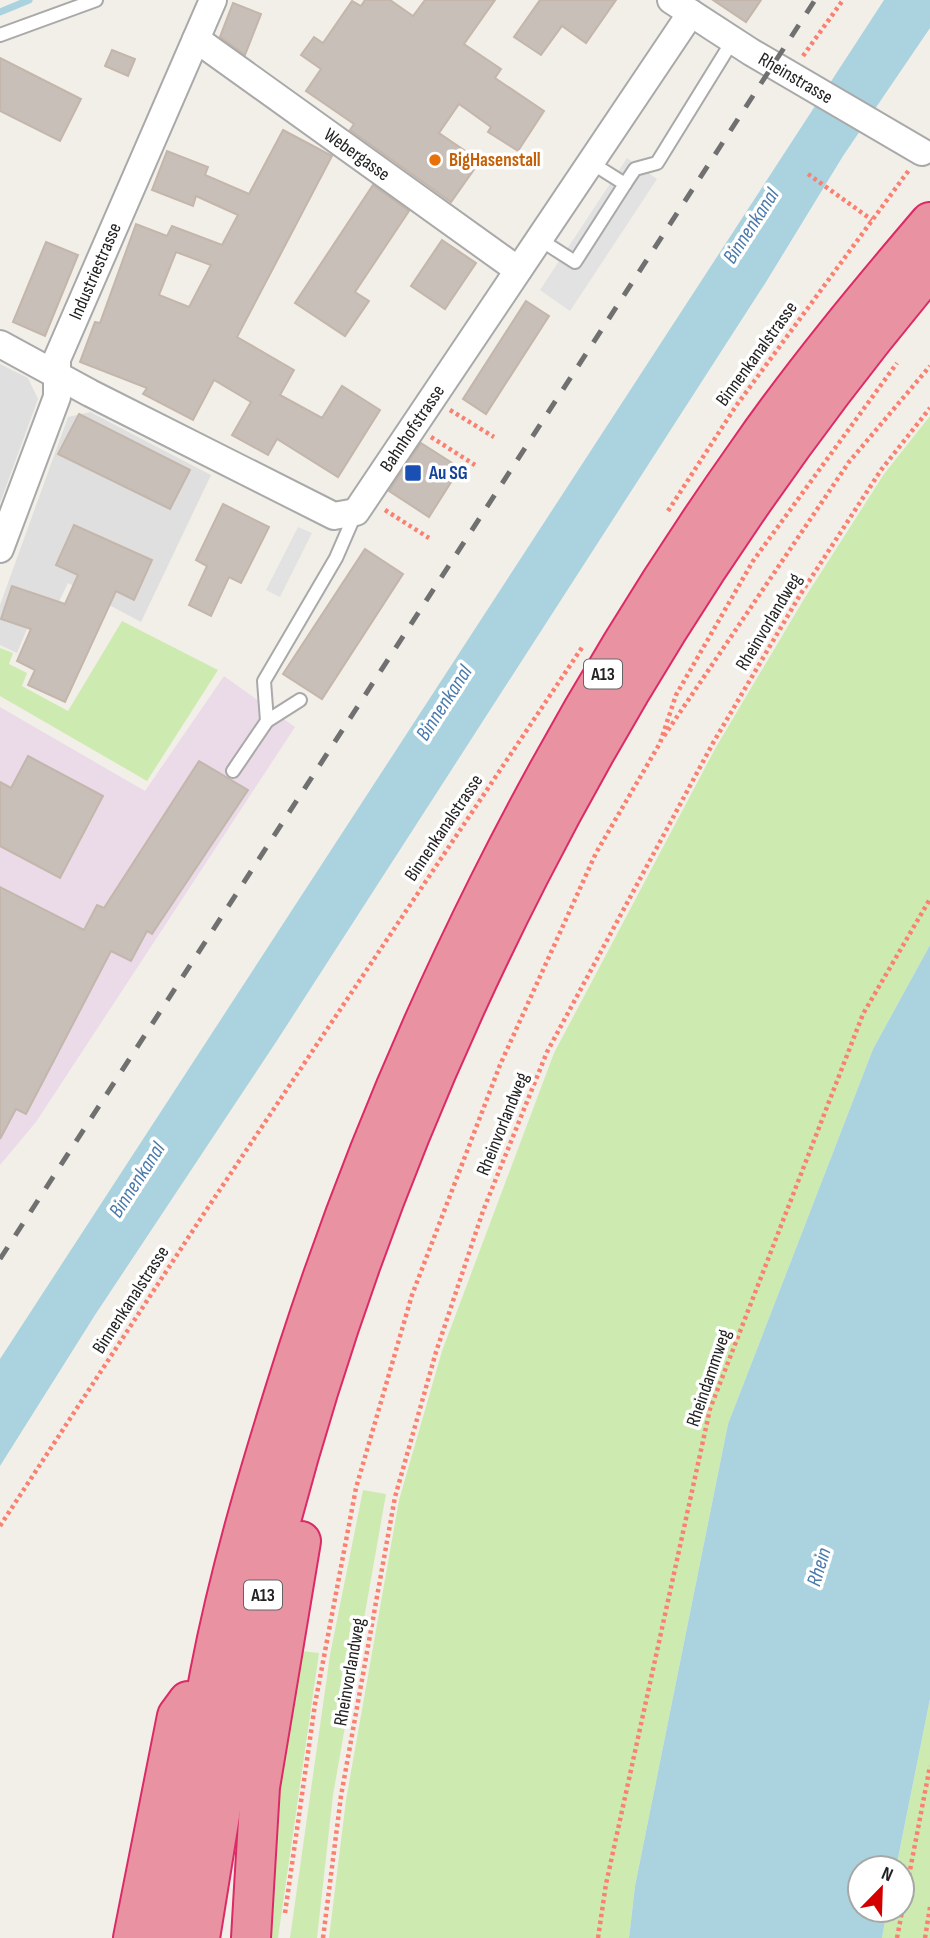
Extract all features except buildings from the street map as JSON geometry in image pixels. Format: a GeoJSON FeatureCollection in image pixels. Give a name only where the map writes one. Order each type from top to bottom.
{"type":"FeatureCollection","features":[{"type":"Feature","properties":{"kind":"highway","name":"A13"},"geometry":{"type":"LineString","coordinates":[[169,1938],[210,1671],[275,1420],[323,1274],[359,1176],[405,1067],[501,860],[581,710],[747,453],[930,222]]}},
{"type":"Feature","properties":{"kind":"highway","name":"A13"},"geometry":{"type":"LineString","coordinates":[[200,1938],[234,1730],[271,1557],[308,1427],[362,1261],[440,1062],[544,849],[608,731],[674,620],[772,475],[930,269]]}},
{"type":"Feature","properties":{"kind":"highway","name":"A13"},"geometry":{"type":"LineString","coordinates":[[267,1932],[260,1787],[293,1581],[329,1422],[366,1309],[362,1261]]}},
{"type":"Feature","properties":{"kind":"highway","name":"A13"},"geometry":{"type":"LineString","coordinates":[[133,1938],[177,1716],[210,1671]]}},
{"type":"Feature","properties":{"kind":"street","name":"Industriestrasse"},"geometry":{"type":"LineString","coordinates":[[0,549],[57,397],[57,359],[213,0]]}},
{"type":"Feature","properties":{"kind":"street","name":"Rheinstrasse"},"geometry":{"type":"LineString","coordinates":[[681,7],[913,146]]}},
{"type":"Feature","properties":{"kind":"street","name":"Bahnhofstrasse"},"geometry":{"type":"LineString","coordinates":[[366,508],[413,425],[590,162],[681,7]]}},
{"type":"Feature","properties":{"kind":"street","name":"Webergasse"},"geometry":{"type":"LineString","coordinates":[[196,40],[519,270]]}},
{"type":"Feature","properties":{"kind":"street"},"geometry":{"type":"LineString","coordinates":[[0,344],[334,516],[366,508]]}},
{"type":"Feature","properties":{"kind":"lane"},"geometry":{"type":"LineString","coordinates":[[0,34],[96,0]]}},
{"type":"Feature","properties":{"kind":"lane"},"geometry":{"type":"LineString","coordinates":[[539,239],[575,262],[635,169],[657,163],[733,40]]}},
{"type":"Feature","properties":{"kind":"lane"},"geometry":{"type":"LineString","coordinates":[[590,162],[625,184]]}},
{"type":"Feature","properties":{"kind":"lane"},"geometry":{"type":"LineString","coordinates":[[267,721],[264,681],[366,508]]}},
{"type":"Feature","properties":{"kind":"lane"},"geometry":{"type":"LineString","coordinates":[[233,771],[267,721],[300,699]]}},
{"type":"Feature","properties":{"kind":"path"},"geometry":{"type":"LineString","coordinates":[[794,76],[842,0]]}},
{"type":"Feature","properties":{"kind":"path","name":"Binnenkanalstrasse"},"geometry":{"type":"LineString","coordinates":[[661,523],[736,406],[872,220],[913,146]]}},
{"type":"Feature","properties":{"kind":"path"},"geometry":{"type":"LineString","coordinates":[[808,174],[872,220]]}},
{"type":"Feature","properties":{"kind":"path"},"geometry":{"type":"LineString","coordinates":[[660,743],[676,695],[753,561],[900,359]]}},
{"type":"Feature","properties":{"kind":"path"},"geometry":{"type":"LineString","coordinates":[[267,1932],[315,1704],[356,1488],[412,1295],[500,1065],[558,931],[596,853],[660,743],[849,462],[930,366]]}},
{"type":"Feature","properties":{"kind":"path"},"geometry":{"type":"LineString","coordinates":[[431,398],[494,437]]}},
{"type":"Feature","properties":{"kind":"path","name":"Rheinvorlandweg"},"geometry":{"type":"LineString","coordinates":[[323,1938],[341,1796],[395,1497],[436,1352],[483,1211],[547,1052],[713,743],[814,572],[881,470],[930,408]]}},
{"type":"Feature","properties":{"kind":"path"},"geometry":{"type":"LineString","coordinates":[[413,425],[475,466]]}},
{"type":"Feature","properties":{"kind":"path"},"geometry":{"type":"LineString","coordinates":[[366,508],[429,538]]}},
{"type":"Feature","properties":{"kind":"path","name":"Binnenkanalstrasse"},"geometry":{"type":"LineString","coordinates":[[0,1526],[202,1215],[587,639]]}},
{"type":"Feature","properties":{"kind":"path","name":"Rheindammweg"},"geometry":{"type":"LineString","coordinates":[[598,1938],[606,1884],[710,1409],[863,1014],[930,899]]}},
{"type":"Feature","properties":{"kind":"path"},"geometry":{"type":"LineString","coordinates":[[897,1938],[930,1766]]}},
{"type":"Feature","properties":{"kind":"path"},"geometry":{"type":"LineString","coordinates":[[925,1938],[930,1907]]}},
{"type":"Feature","properties":{"kind":"shaded area"},"geometry":{"type":"Polygon","coordinates":[[[627,158],[657,179],[570,311],[540,290],[627,158]]]}},
{"type":"Feature","properties":{"kind":"shaded area"},"geometry":{"type":"Polygon","coordinates":[[[0,364],[28,378],[38,399],[0,503],[0,364]]]}},
{"type":"Feature","properties":{"kind":"shaded area"},"geometry":{"type":"Polygon","coordinates":[[[90,412],[211,475],[141,622],[68,583],[43,634],[27,629],[17,653],[0,645],[0,605],[68,417],[90,412]]]}},
{"type":"Feature","properties":{"kind":"shaded area"},"geometry":{"type":"Polygon","coordinates":[[[298,527],[312,533],[280,597],[266,590],[298,527]]]}},
{"type":"Feature","properties":{"kind":"shaded area"},"geometry":{"type":"Polygon","coordinates":[[[224,676],[295,727],[36,1122],[0,1165],[0,707],[145,791],[224,676]]]}},
{"type":"Feature","properties":{"kind":"green space"},"geometry":{"type":"Polygon","coordinates":[[[930,416],[930,945],[873,1049],[728,1424],[635,1886],[629,1938],[329,1938],[346,1800],[399,1500],[442,1351],[554,1053],[716,747],[804,599],[884,474],[930,416]]]}},
{"type":"Feature","properties":{"kind":"green space"},"geometry":{"type":"Polygon","coordinates":[[[122,621],[218,670],[147,781],[0,696],[0,648],[13,653],[9,664],[27,673],[22,686],[68,711],[122,621]]]}},
{"type":"Feature","properties":{"kind":"green space"},"geometry":{"type":"Polygon","coordinates":[[[363,1490],[386,1494],[333,1795],[317,1938],[290,1938],[330,1655],[363,1490]]]}},
{"type":"Feature","properties":{"kind":"green space"},"geometry":{"type":"Polygon","coordinates":[[[294,1650],[319,1653],[278,1938],[263,1938],[294,1650]]]}},
{"type":"Feature","properties":{"kind":"green space"},"geometry":{"type":"Polygon","coordinates":[[[930,1699],[930,1938],[882,1938],[884,1924],[916,1924],[916,1854],[899,1854],[930,1699]]]}},
{"type":"Feature","properties":{"kind":"water","name":"Binnenkanal"},"geometry":{"type":"Polygon","coordinates":[[[884,0],[930,0],[930,28],[843,156],[766,282],[278,1039],[95,1315],[0,1466],[0,1359],[884,0]]]}},
{"type":"Feature","properties":{"kind":"water","name":"Rhein"},"geometry":{"type":"Polygon","coordinates":[[[930,945],[930,1699],[899,1854],[846,1854],[846,1924],[884,1924],[882,1938],[629,1938],[635,1886],[728,1424],[873,1049],[930,945]]]}},
{"type":"Feature","properties":{"kind":"waterway"},"geometry":{"type":"LineString","coordinates":[[0,12],[29,0]]}},
{"type":"Feature","properties":{"kind":"railway"},"geometry":{"type":"LineString","coordinates":[[0,1259],[815,0]]}},
{"type":"Feature","properties":{"kind":"place","name":"BigHasenstall"},"geometry":{"type":"Point","coordinates":[435,160]}},
{"type":"Feature","properties":{"kind":"place","name":"Au SG"},"geometry":{"type":"Point","coordinates":[413,473]}}]}
